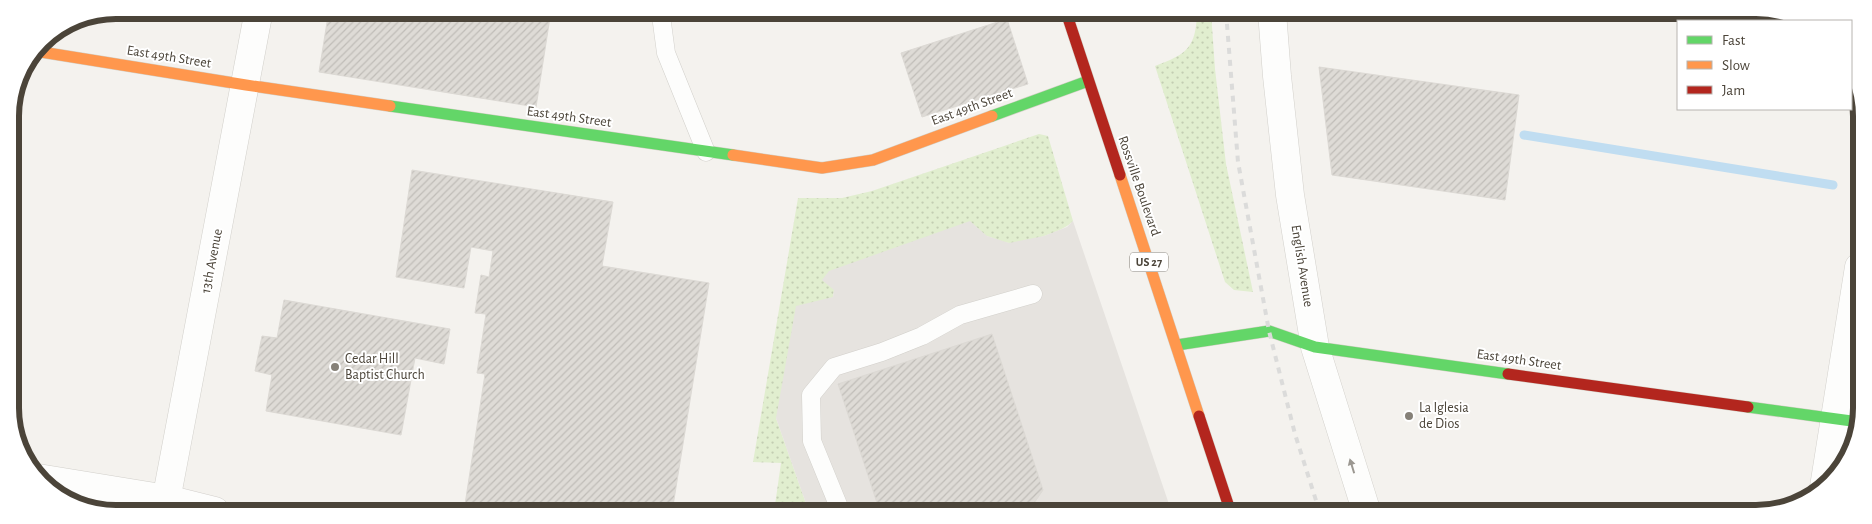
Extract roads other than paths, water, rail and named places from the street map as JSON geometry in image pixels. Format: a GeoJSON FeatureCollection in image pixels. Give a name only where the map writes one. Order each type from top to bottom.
{"type":"FeatureCollection","features":[{"type":"Feature","properties":{"kind":"main road","name":"Rossville Boulevard"},"geometry":{"type":"LineString","coordinates":[[1068,19],[1228,505]]}},
{"type":"Feature","properties":{"kind":"main road","name":"East 49th Street"},"geometry":{"type":"LineString","coordinates":[[43,52],[246,85],[822,168],[873,160],[1088,81]]}},
{"type":"Feature","properties":{"kind":"main road","name":"East 49th Street"},"geometry":{"type":"LineString","coordinates":[[1177,345],[1269,331],[1315,347],[1847,420]]}},
{"type":"Feature","properties":{"kind":"street","name":"13th Avenue"},"geometry":{"type":"LineString","coordinates":[[166,505],[257,19]]}},
{"type":"Feature","properties":{"kind":"street","name":"English Avenue"},"geometry":{"type":"LineString","coordinates":[[1273,19],[1290,195],[1315,347],[1364,505]]}},
{"type":"Feature","properties":{"kind":"street"},"geometry":{"type":"LineString","coordinates":[[1829,472],[1847,420],[1853,344]]}},
{"type":"Feature","properties":{"kind":"street"},"geometry":{"type":"LineString","coordinates":[[52,481],[166,505]]}},
{"type":"Feature","properties":{"kind":"lane"},"geometry":{"type":"LineString","coordinates":[[663,19],[666,53],[706,152]]}},
{"type":"Feature","properties":{"kind":"lane"},"geometry":{"type":"LineString","coordinates":[[838,505],[812,440],[811,395],[834,367],[882,352],[922,336],[960,315],[1033,294]]}},
{"type":"Feature","properties":{"kind":"waterway"},"geometry":{"type":"LineString","coordinates":[[1524,135],[1833,185]]}},
{"type":"Feature","properties":{"kind":"railway"},"geometry":{"type":"LineString","coordinates":[[1227,19],[1238,162],[1269,331],[1295,434],[1317,505]]}},
{"type":"Feature","properties":{"kind":"place","name":"Cedar Hill Baptist Church"},"geometry":{"type":"Point","coordinates":[335,367]}},
{"type":"Feature","properties":{"kind":"place","name":"La Iglesia de Dios"},"geometry":{"type":"Point","coordinates":[1409,416]}}]}
